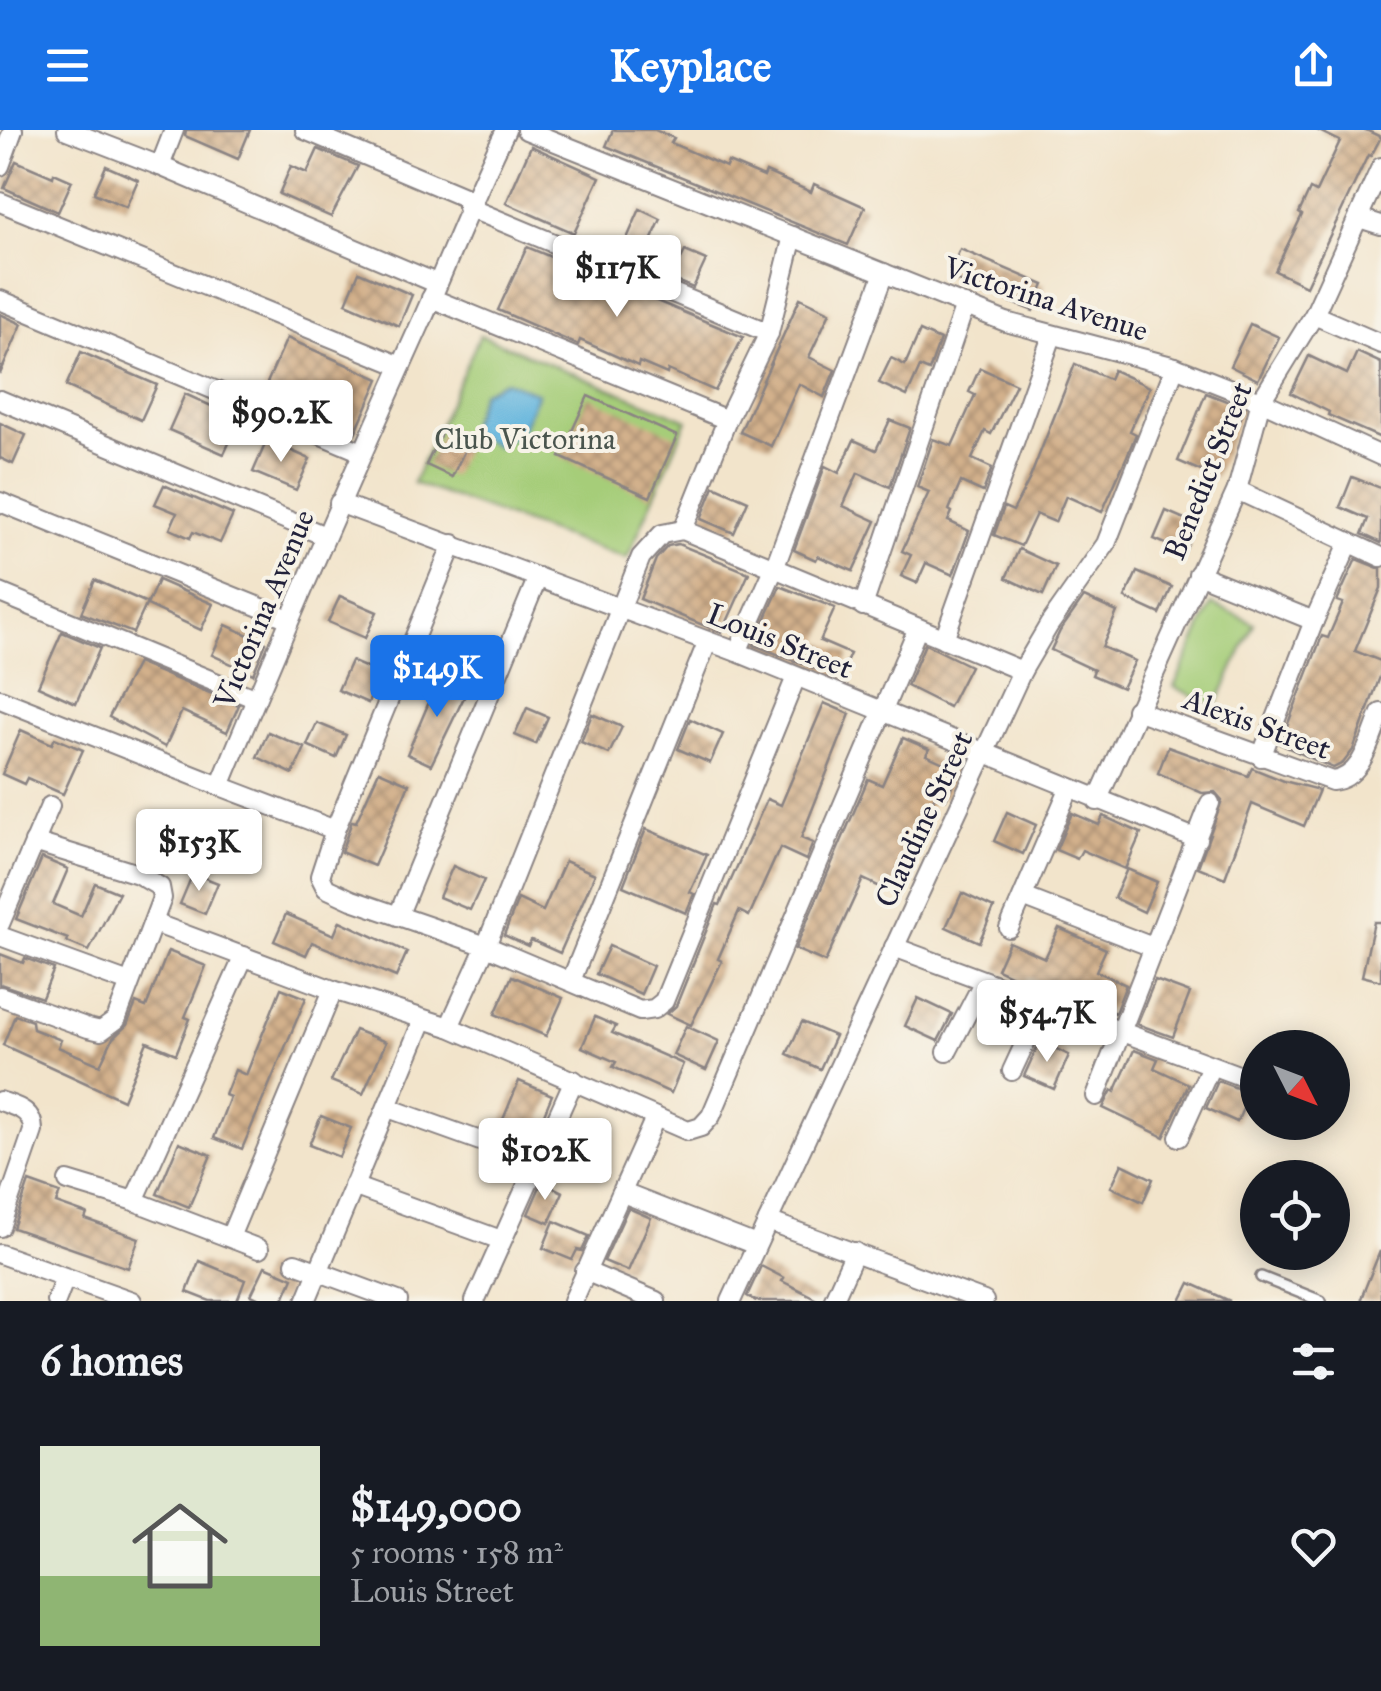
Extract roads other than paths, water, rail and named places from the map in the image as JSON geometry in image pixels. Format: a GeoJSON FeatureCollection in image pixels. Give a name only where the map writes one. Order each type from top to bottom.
{"type":"FeatureCollection","features":[{"type":"Feature","properties":{"kind":"street"},"geometry":{"type":"LineString","coordinates":[[0,166],[13,130]]}},
{"type":"Feature","properties":{"kind":"street"},"geometry":{"type":"LineString","coordinates":[[67,130],[160,166],[727,420]]}},
{"type":"Feature","properties":{"kind":"street"},"geometry":{"type":"LineString","coordinates":[[160,166],[174,130]]}},
{"type":"Feature","properties":{"kind":"street"},"geometry":{"type":"LineString","coordinates":[[305,130],[769,333]]}},
{"type":"Feature","properties":{"kind":"street","name":"Victorina Avenue"},"geometry":{"type":"LineString","coordinates":[[220,786],[469,204],[506,130]]}},
{"type":"Feature","properties":{"kind":"street","name":"Victorina Avenue"},"geometry":{"type":"LineString","coordinates":[[526,130],[964,306],[1052,336],[1175,368],[1261,401],[1381,456]]}},
{"type":"Feature","properties":{"kind":"street","name":"Benedict Street"},"geometry":{"type":"LineString","coordinates":[[1097,801],[1236,490],[1261,401],[1314,315],[1381,167]]}},
{"type":"Feature","properties":{"kind":"street"},"geometry":{"type":"LineString","coordinates":[[0,202],[401,366]]}},
{"type":"Feature","properties":{"kind":"street"},"geometry":{"type":"LineString","coordinates":[[1359,218],[1381,225]]}},
{"type":"Feature","properties":{"kind":"street"},"geometry":{"type":"LineString","coordinates":[[683,530],[727,420],[769,333],[793,236]]}},
{"type":"Feature","properties":{"kind":"street"},"geometry":{"type":"LineString","coordinates":[[737,652],[774,569],[884,274]]}},
{"type":"Feature","properties":{"kind":"street"},"geometry":{"type":"LineString","coordinates":[[0,300],[362,452]]}},
{"type":"Feature","properties":{"kind":"street"},"geometry":{"type":"LineString","coordinates":[[863,606],[964,306]]}},
{"type":"Feature","properties":{"kind":"street"},"geometry":{"type":"LineString","coordinates":[[1314,315],[1381,344]]}},
{"type":"Feature","properties":{"kind":"street"},"geometry":{"type":"LineString","coordinates":[[944,639],[1052,336]]}},
{"type":"Feature","properties":{"kind":"street","name":"Claudine Street"},"geometry":{"type":"LineString","coordinates":[[731,1301],[1022,671],[1048,625],[1106,544],[1175,368]]}},
{"type":"Feature","properties":{"kind":"street"},"geometry":{"type":"LineString","coordinates":[[0,400],[325,536]]}},
{"type":"Feature","properties":{"kind":"street"},"geometry":{"type":"LineString","coordinates":[[1236,490],[1381,556]]}},
{"type":"Feature","properties":{"kind":"street"},"geometry":{"type":"LineString","coordinates":[[0,502],[288,620]]}},
{"type":"Feature","properties":{"kind":"street","name":"Louis Street"},"geometry":{"type":"LineString","coordinates":[[339,503],[737,652],[1198,839]]}},
{"type":"Feature","properties":{"kind":"street"},"geometry":{"type":"LineString","coordinates":[[449,1027],[486,946],[648,546],[662,534],[683,530],[1022,671]]}},
{"type":"Feature","properties":{"kind":"street"},"geometry":{"type":"LineString","coordinates":[[1261,757],[1349,542]]}},
{"type":"Feature","properties":{"kind":"street"},"geometry":{"type":"LineString","coordinates":[[454,544],[335,830],[320,876],[326,888],[486,946],[640,1011],[654,1009],[664,1001],[796,677]]}},
{"type":"Feature","properties":{"kind":"street"},"geometry":{"type":"LineString","coordinates":[[1198,574],[1314,621]]}},
{"type":"Feature","properties":{"kind":"street"},"geometry":{"type":"LineString","coordinates":[[398,916],[538,578]]}},
{"type":"Feature","properties":{"kind":"street"},"geometry":{"type":"LineString","coordinates":[[0,592],[256,700]]}},
{"type":"Feature","properties":{"kind":"street"},"geometry":{"type":"LineString","coordinates":[[154,923],[333,990],[449,1027],[688,1131],[701,1128],[711,1116],[917,630]]}},
{"type":"Feature","properties":{"kind":"street"},"geometry":{"type":"LineString","coordinates":[[571,980],[707,643]]}},
{"type":"Feature","properties":{"kind":"street"},"geometry":{"type":"LineString","coordinates":[[0,699],[335,830]]}},
{"type":"Feature","properties":{"kind":"street","name":"Alexis Street"},"geometry":{"type":"LineString","coordinates":[[1136,710],[1332,781],[1345,780],[1357,770],[1381,714]]}},
{"type":"Feature","properties":{"kind":"street"},"geometry":{"type":"LineString","coordinates":[[1009,928],[1068,789]]}},
{"type":"Feature","properties":{"kind":"street"},"geometry":{"type":"LineString","coordinates":[[1096,1096],[1210,803]]}},
{"type":"Feature","properties":{"kind":"street"},"geometry":{"type":"LineString","coordinates":[[0,924],[50,806]]}},
{"type":"Feature","properties":{"kind":"street"},"geometry":{"type":"LineString","coordinates":[[0,996],[101,1032],[116,1020],[162,898],[160,887],[153,881],[34,842]]}},
{"type":"Feature","properties":{"kind":"street"},"geometry":{"type":"LineString","coordinates":[[1023,896],[1155,948]]}},
{"type":"Feature","properties":{"kind":"street"},"geometry":{"type":"LineString","coordinates":[[0,936],[129,983]]}},
{"type":"Feature","properties":{"kind":"street"},"geometry":{"type":"LineString","coordinates":[[894,947],[1240,1076]]}},
{"type":"Feature","properties":{"kind":"street"},"geometry":{"type":"LineString","coordinates":[[134,1201],[244,956]]}},
{"type":"Feature","properties":{"kind":"street"},"geometry":{"type":"LineString","coordinates":[[946,1052],[984,981]]}},
{"type":"Feature","properties":{"kind":"street"},"geometry":{"type":"LineString","coordinates":[[230,1236],[333,990]]}},
{"type":"Feature","properties":{"kind":"street"},"geometry":{"type":"LineString","coordinates":[[1012,1072],[1043,1004]]}},
{"type":"Feature","properties":{"kind":"street"},"geometry":{"type":"LineString","coordinates":[[306,1301],[423,1020]]}},
{"type":"Feature","properties":{"kind":"street"},"geometry":{"type":"LineString","coordinates":[[1179,1137],[1211,1066]]}},
{"type":"Feature","properties":{"kind":"street"},"geometry":{"type":"LineString","coordinates":[[475,1301],[574,1080]]}},
{"type":"Feature","properties":{"kind":"street"},"geometry":{"type":"LineString","coordinates":[[0,1101],[29,1114],[33,1121],[0,1227]]}},
{"type":"Feature","properties":{"kind":"street"},"geometry":{"type":"LineString","coordinates":[[388,1108],[536,1161]]}},
{"type":"Feature","properties":{"kind":"street"},"geometry":{"type":"LineString","coordinates":[[572,1301],[655,1118]]}},
{"type":"Feature","properties":{"kind":"street"},"geometry":{"type":"LineString","coordinates":[[68,1181],[134,1201],[258,1249]]}},
{"type":"Feature","properties":{"kind":"street"},"geometry":{"type":"LineString","coordinates":[[353,1186],[501,1240]]}},
{"type":"Feature","properties":{"kind":"street"},"geometry":{"type":"LineString","coordinates":[[623,1193],[756,1246]]}},
{"type":"Feature","properties":{"kind":"street"},"geometry":{"type":"LineString","coordinates":[[768,1221],[984,1301]]}},
{"type":"Feature","properties":{"kind":"street"},"geometry":{"type":"LineString","coordinates":[[833,1301],[855,1252]]}},
{"type":"Feature","properties":{"kind":"street"},"geometry":{"type":"LineString","coordinates":[[0,1254],[132,1301]]}},
{"type":"Feature","properties":{"kind":"street"},"geometry":{"type":"LineString","coordinates":[[294,1263],[398,1301]]}},
{"type":"Feature","properties":{"kind":"street"},"geometry":{"type":"LineString","coordinates":[[585,1270],[656,1301]]}},
{"type":"Feature","properties":{"kind":"street"},"geometry":{"type":"LineString","coordinates":[[56,1301],[66,1278]]}},
{"type":"Feature","properties":{"kind":"lane"},"geometry":{"type":"LineString","coordinates":[[1261,1277],[1321,1301]]}},
{"type":"Feature","properties":{"kind":"water"},"geometry":{"type":"Polygon","coordinates":[[[505,381],[538,393],[522,430],[498,447],[468,431],[482,392],[505,381]]]}},
{"type":"Feature","properties":{"kind":"park label","name":"Club Victorina"},"geometry":{"type":"Point","coordinates":[525,439]}}]}
